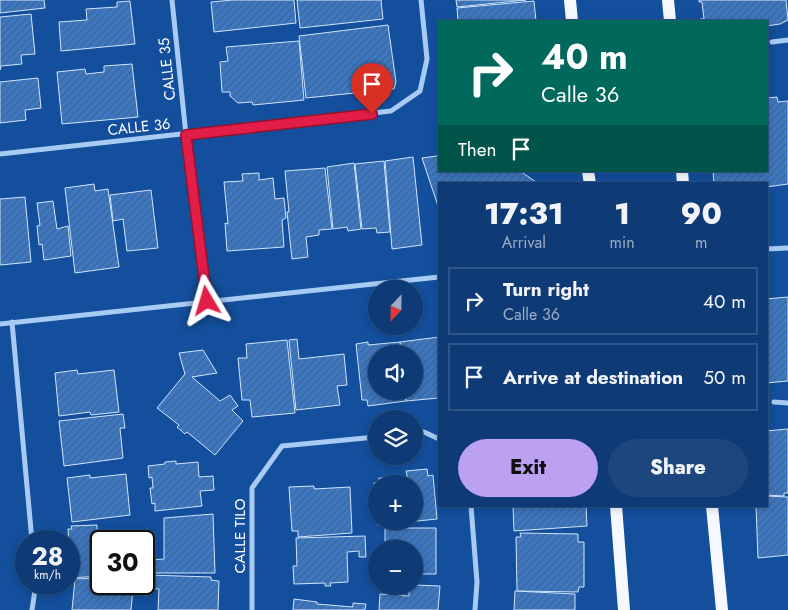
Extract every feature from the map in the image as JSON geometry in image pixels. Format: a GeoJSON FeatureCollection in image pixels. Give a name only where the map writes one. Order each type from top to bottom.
{"type":"FeatureCollection","features":[{"type":"Feature","properties":{"kind":"main road"},"geometry":{"type":"LineString","coordinates":[[570,0],[572,20]]}},
{"type":"Feature","properties":{"kind":"main road"},"geometry":{"type":"LineString","coordinates":[[668,0],[670,20]]}},
{"type":"Feature","properties":{"kind":"main road"},"geometry":{"type":"LineString","coordinates":[[616,507],[624,610]]}},
{"type":"Feature","properties":{"kind":"main road"},"geometry":{"type":"LineString","coordinates":[[712,507],[722,610]]}},
{"type":"Feature","properties":{"kind":"street","name":"CALLE 35"},"geometry":{"type":"LineString","coordinates":[[172,0],[186,135],[207,301]]}},
{"type":"Feature","properties":{"kind":"street","name":"CALLE 36"},"geometry":{"type":"LineString","coordinates":[[0,154],[391,111],[420,91],[427,59],[420,0]]}},
{"type":"Feature","properties":{"kind":"street"},"geometry":{"type":"LineString","coordinates":[[772,42],[788,40]]}},
{"type":"Feature","properties":{"kind":"street"},"geometry":{"type":"LineString","coordinates":[[768,249],[788,248]]}},
{"type":"Feature","properties":{"kind":"street"},"geometry":{"type":"LineString","coordinates":[[0,324],[438,277]]}},
{"type":"Feature","properties":{"kind":"street"},"geometry":{"type":"LineString","coordinates":[[12,322],[31,530]]}},
{"type":"Feature","properties":{"kind":"street"},"geometry":{"type":"LineString","coordinates":[[774,402],[788,403]]}},
{"type":"Feature","properties":{"kind":"street"},"geometry":{"type":"LineString","coordinates":[[423,432],[438,439]]}},
{"type":"Feature","properties":{"kind":"street","name":"CALLE TILO"},"geometry":{"type":"LineString","coordinates":[[252,610],[252,488],[282,446],[368,438]]}},
{"type":"Feature","properties":{"kind":"street"},"geometry":{"type":"LineString","coordinates":[[471,507],[477,582],[475,610]]}},
{"type":"Feature","properties":{"kind":"street"},"geometry":{"type":"LineString","coordinates":[[32,610],[34,595]]}},
{"type":"Feature","properties":{"kind":"building"},"geometry":{"type":"Polygon","coordinates":[[[0,0],[44,0],[45,8],[0,13],[0,0]]]}},
{"type":"Feature","properties":{"kind":"building"},"geometry":{"type":"Polygon","coordinates":[[[294,0],[296,23],[214,32],[211,2],[294,0]]]}},
{"type":"Feature","properties":{"kind":"building"},"geometry":{"type":"Polygon","coordinates":[[[297,0],[381,0],[383,19],[300,28],[297,0]]]}},
{"type":"Feature","properties":{"kind":"building"},"geometry":{"type":"Polygon","coordinates":[[[456,0],[526,0],[457,7],[456,0]]]}},
{"type":"Feature","properties":{"kind":"building"},"geometry":{"type":"Polygon","coordinates":[[[699,0],[786,0],[788,20],[780,24],[768,26],[768,20],[700,20],[704,19],[702,2],[699,2],[699,0]]]}},
{"type":"Feature","properties":{"kind":"building"},"geometry":{"type":"Polygon","coordinates":[[[130,1],[135,44],[61,51],[59,22],[87,20],[86,9],[117,7],[117,2],[130,1]]]}},
{"type":"Feature","properties":{"kind":"building"},"geometry":{"type":"Polygon","coordinates":[[[534,1],[536,20],[458,20],[457,8],[534,1]]]}},
{"type":"Feature","properties":{"kind":"building"},"geometry":{"type":"Polygon","coordinates":[[[31,14],[35,54],[21,55],[22,64],[1,66],[0,70],[0,17],[31,14]]]}},
{"type":"Feature","properties":{"kind":"building"},"geometry":{"type":"Polygon","coordinates":[[[388,25],[396,82],[394,89],[306,98],[299,36],[388,25]]]}},
{"type":"Feature","properties":{"kind":"building"},"geometry":{"type":"Polygon","coordinates":[[[299,41],[304,100],[253,105],[252,102],[238,103],[230,96],[230,92],[222,92],[220,62],[228,61],[226,47],[299,41]]]}},
{"type":"Feature","properties":{"kind":"building"},"geometry":{"type":"Polygon","coordinates":[[[132,64],[138,117],[62,124],[57,72],[85,69],[86,74],[104,72],[104,66],[132,64]]]}},
{"type":"Feature","properties":{"kind":"building"},"geometry":{"type":"Polygon","coordinates":[[[38,78],[41,108],[25,110],[26,120],[0,123],[0,82],[38,78]]]}},
{"type":"Feature","properties":{"kind":"building"},"geometry":{"type":"Polygon","coordinates":[[[777,97],[778,102],[788,101],[788,184],[768,187],[768,182],[714,182],[713,172],[768,172],[768,98],[777,97]]]}},
{"type":"Feature","properties":{"kind":"building"},"geometry":{"type":"Polygon","coordinates":[[[438,154],[438,172],[521,172],[536,182],[438,182],[438,206],[422,158],[438,154]]]}},
{"type":"Feature","properties":{"kind":"building"},"geometry":{"type":"Polygon","coordinates":[[[413,157],[422,245],[392,249],[385,161],[413,157]]]}},
{"type":"Feature","properties":{"kind":"building"},"geometry":{"type":"Polygon","coordinates":[[[384,161],[390,232],[377,233],[376,228],[362,229],[355,164],[384,161]]]}},
{"type":"Feature","properties":{"kind":"building"},"geometry":{"type":"Polygon","coordinates":[[[354,163],[361,229],[348,231],[347,227],[333,229],[327,167],[354,163]]]}},
{"type":"Feature","properties":{"kind":"building"},"geometry":{"type":"Polygon","coordinates":[[[325,168],[332,229],[319,230],[319,235],[306,237],[308,257],[292,259],[285,171],[325,168]]]}},
{"type":"Feature","properties":{"kind":"building"},"geometry":{"type":"Polygon","coordinates":[[[259,173],[259,180],[273,178],[275,199],[284,198],[286,218],[282,220],[284,247],[227,251],[225,223],[228,224],[224,182],[243,181],[242,174],[259,173]]]}},
{"type":"Feature","properties":{"kind":"building"},"geometry":{"type":"Polygon","coordinates":[[[94,184],[95,191],[108,189],[119,267],[75,273],[65,188],[94,184]]]}},
{"type":"Feature","properties":{"kind":"building"},"geometry":{"type":"Polygon","coordinates":[[[151,190],[158,248],[127,251],[123,219],[113,221],[110,195],[151,190]]]}},
{"type":"Feature","properties":{"kind":"building"},"geometry":{"type":"Polygon","coordinates":[[[25,197],[31,262],[0,265],[0,199],[25,197]]]}},
{"type":"Feature","properties":{"kind":"building"},"geometry":{"type":"Polygon","coordinates":[[[53,201],[57,229],[68,226],[71,256],[44,260],[42,244],[39,245],[37,226],[40,225],[37,203],[53,201]]]}},
{"type":"Feature","properties":{"kind":"building"},"geometry":{"type":"Polygon","coordinates":[[[788,297],[788,381],[768,383],[768,299],[788,297]]]}},
{"type":"Feature","properties":{"kind":"building"},"geometry":{"type":"Polygon","coordinates":[[[438,337],[438,398],[423,399],[423,345],[400,345],[400,342],[438,337]]]}},
{"type":"Feature","properties":{"kind":"building"},"geometry":{"type":"Polygon","coordinates":[[[297,339],[299,359],[344,354],[347,385],[337,386],[340,405],[296,410],[289,340],[297,339]]]}},
{"type":"Feature","properties":{"kind":"building"},"geometry":{"type":"Polygon","coordinates":[[[287,340],[295,413],[252,417],[250,400],[242,400],[238,358],[247,358],[246,344],[287,340]]]}},
{"type":"Feature","properties":{"kind":"building"},"geometry":{"type":"Polygon","coordinates":[[[368,342],[368,400],[406,401],[368,406],[367,400],[362,400],[356,344],[368,342]]]}},
{"type":"Feature","properties":{"kind":"building"},"geometry":{"type":"Polygon","coordinates":[[[400,342],[400,345],[368,345],[400,342]]]}},
{"type":"Feature","properties":{"kind":"building"},"geometry":{"type":"Polygon","coordinates":[[[203,350],[217,373],[192,377],[220,401],[230,395],[238,406],[232,410],[243,421],[215,455],[187,432],[185,434],[177,427],[179,425],[157,408],[185,374],[179,353],[203,350]]]}},
{"type":"Feature","properties":{"kind":"building"},"geometry":{"type":"Polygon","coordinates":[[[77,370],[78,374],[114,370],[119,412],[91,415],[90,412],[59,416],[55,373],[77,370]]]}},
{"type":"Feature","properties":{"kind":"building"},"geometry":{"type":"Polygon","coordinates":[[[123,414],[125,428],[120,428],[123,458],[64,466],[59,421],[123,414]]]}},
{"type":"Feature","properties":{"kind":"building"},"geometry":{"type":"Polygon","coordinates":[[[788,429],[788,493],[784,493],[784,496],[768,495],[768,431],[788,429]]]}},
{"type":"Feature","properties":{"kind":"building"},"geometry":{"type":"Polygon","coordinates":[[[176,461],[176,464],[198,462],[199,477],[213,476],[214,490],[200,491],[202,506],[155,511],[155,503],[152,504],[150,488],[153,488],[152,477],[149,478],[148,466],[176,461]]]}},
{"type":"Feature","properties":{"kind":"building"},"geometry":{"type":"Polygon","coordinates":[[[427,469],[428,476],[433,475],[437,519],[423,520],[423,475],[407,475],[406,471],[427,469]]]}},
{"type":"Feature","properties":{"kind":"building"},"geometry":{"type":"Polygon","coordinates":[[[126,474],[130,515],[72,522],[67,478],[90,475],[90,478],[126,474]]]}},
{"type":"Feature","properties":{"kind":"building"},"geometry":{"type":"Polygon","coordinates":[[[314,486],[314,489],[350,487],[352,533],[298,537],[298,531],[292,531],[289,487],[314,486]]]}},
{"type":"Feature","properties":{"kind":"building"},"geometry":{"type":"Polygon","coordinates":[[[768,496],[788,497],[788,555],[758,558],[756,507],[768,507],[768,496]]]}},
{"type":"Feature","properties":{"kind":"building"},"geometry":{"type":"Polygon","coordinates":[[[513,507],[586,507],[587,526],[514,531],[513,507]]]}},
{"type":"Feature","properties":{"kind":"building"},"geometry":{"type":"Polygon","coordinates":[[[213,514],[215,573],[155,573],[155,560],[164,559],[164,518],[213,514]]]}},
{"type":"Feature","properties":{"kind":"building"},"geometry":{"type":"Polygon","coordinates":[[[97,525],[97,530],[90,530],[90,577],[80,577],[80,530],[68,530],[72,529],[71,526],[97,525]]]}},
{"type":"Feature","properties":{"kind":"building"},"geometry":{"type":"Polygon","coordinates":[[[436,528],[436,574],[423,574],[423,540],[385,540],[385,530],[436,528]]]}},
{"type":"Feature","properties":{"kind":"building"},"geometry":{"type":"Polygon","coordinates":[[[520,533],[578,534],[578,542],[584,542],[584,587],[579,587],[578,592],[517,591],[516,537],[521,537],[520,533]]]}},
{"type":"Feature","properties":{"kind":"building"},"geometry":{"type":"Polygon","coordinates":[[[365,536],[366,557],[359,557],[359,551],[347,552],[348,582],[330,583],[331,586],[325,586],[325,583],[294,584],[293,566],[297,566],[296,538],[365,536]]]}},
{"type":"Feature","properties":{"kind":"building"},"geometry":{"type":"Polygon","coordinates":[[[155,575],[211,577],[211,580],[219,581],[218,610],[158,610],[159,589],[155,589],[155,575]]]}},
{"type":"Feature","properties":{"kind":"building"},"geometry":{"type":"Polygon","coordinates":[[[90,578],[90,595],[132,595],[131,610],[72,610],[73,595],[80,595],[80,579],[90,578]]]}},
{"type":"Feature","properties":{"kind":"building"},"geometry":{"type":"Polygon","coordinates":[[[423,585],[440,586],[438,610],[379,610],[380,595],[423,595],[423,585]]]}},
{"type":"Feature","properties":{"kind":"building"},"geometry":{"type":"Polygon","coordinates":[[[515,591],[575,594],[575,610],[514,610],[515,591]]]}},
{"type":"Feature","properties":{"kind":"building"},"geometry":{"type":"Polygon","coordinates":[[[294,599],[317,602],[317,604],[353,607],[353,603],[366,604],[365,610],[293,610],[294,599]]]}},
{"type":"Feature","properties":{"kind":"route"},"geometry":{"type":"LineString","coordinates":[[207,301],[186,135],[372,114]]}}]}
